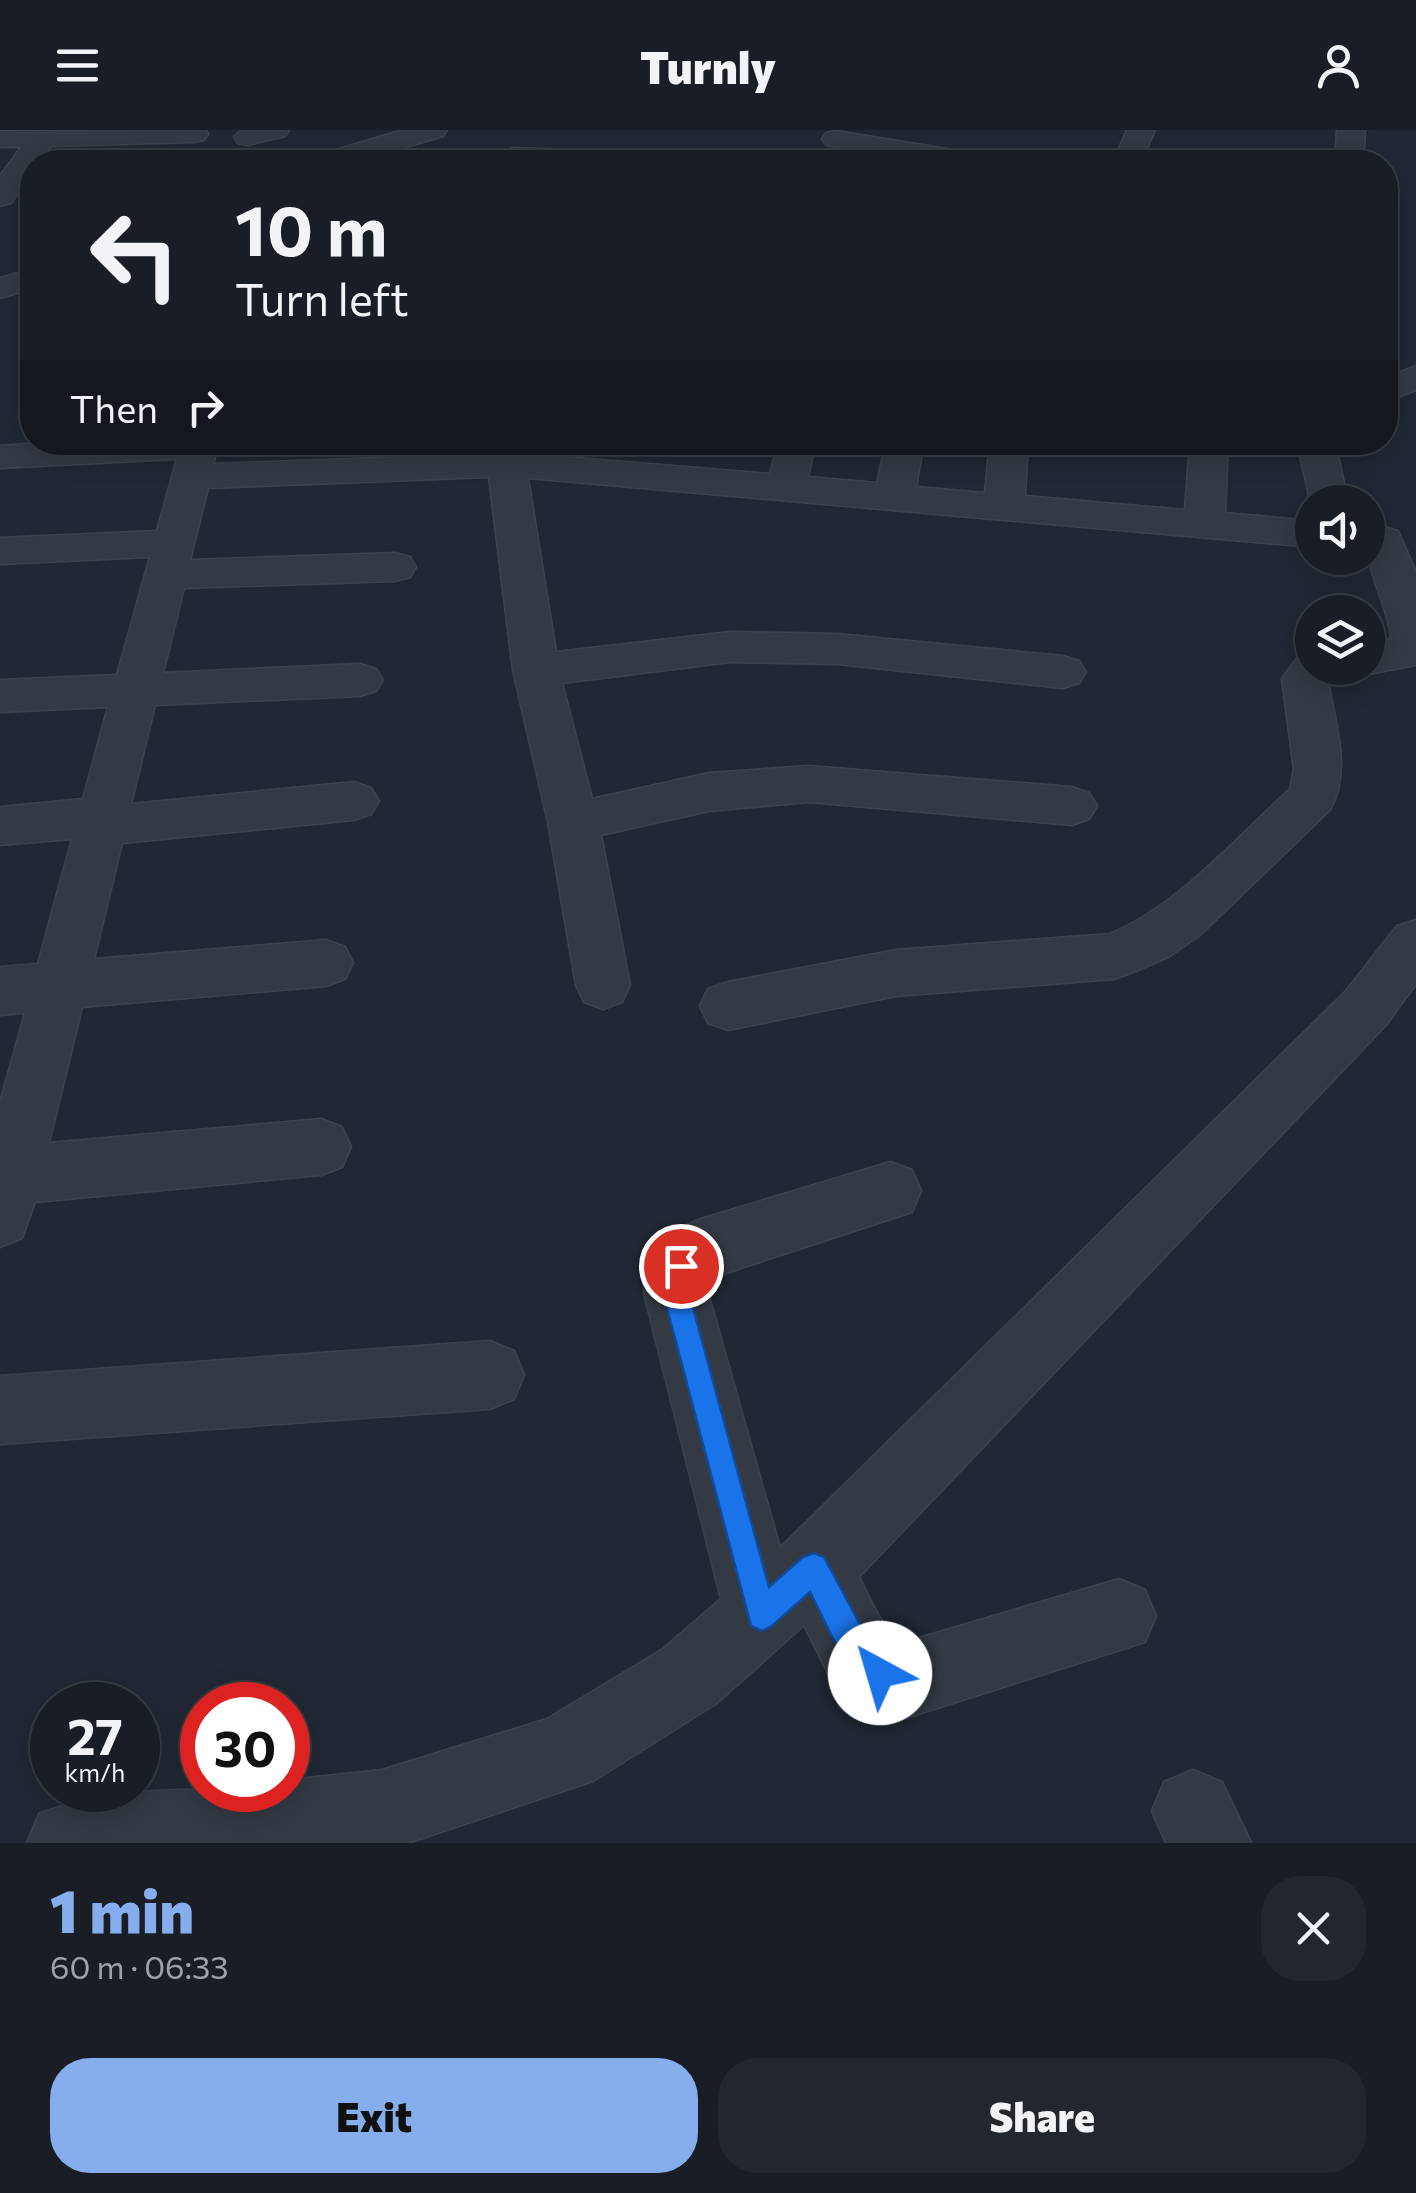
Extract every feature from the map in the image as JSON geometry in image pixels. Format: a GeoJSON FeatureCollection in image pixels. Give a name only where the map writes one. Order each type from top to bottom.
{"type":"FeatureCollection","features":[{"type":"Feature","properties":{"kind":"street"},"geometry":{"type":"LineString","coordinates":[[366,150],[433,130]]}},
{"type":"Feature","properties":{"kind":"street"},"geometry":{"type":"LineString","coordinates":[[0,140],[46,134],[194,134]]}},
{"type":"Feature","properties":{"kind":"street"},"geometry":{"type":"LineString","coordinates":[[839,134],[914,150]]}},
{"type":"Feature","properties":{"kind":"street"},"geometry":{"type":"LineString","coordinates":[[514,145],[555,150]]}},
{"type":"Feature","properties":{"kind":"street"},"geometry":{"type":"LineString","coordinates":[[0,198],[20,170]]}},
{"type":"Feature","properties":{"kind":"street"},"geometry":{"type":"LineString","coordinates":[[0,456],[197,455],[4,1189],[321,1147]]}},
{"type":"Feature","properties":{"kind":"street"},"geometry":{"type":"LineString","coordinates":[[509,455],[536,670],[572,822],[603,985]]}},
{"type":"Feature","properties":{"kind":"street"},"geometry":{"type":"LineString","coordinates":[[536,455],[697,461],[786,488],[1295,532]]}},
{"type":"Feature","properties":{"kind":"street"},"geometry":{"type":"LineString","coordinates":[[786,488],[795,455]]}},
{"type":"Feature","properties":{"kind":"street"},"geometry":{"type":"LineString","coordinates":[[894,497],[902,455]]}},
{"type":"Feature","properties":{"kind":"street"},"geometry":{"type":"LineString","coordinates":[[1004,506],[1007,455]]}},
{"type":"Feature","properties":{"kind":"street"},"geometry":{"type":"LineString","coordinates":[[1204,524],[1208,455]]}},
{"type":"Feature","properties":{"kind":"street"},"geometry":{"type":"LineString","coordinates":[[1319,455],[1325,485]]}},
{"type":"Feature","properties":{"kind":"street"},"geometry":{"type":"LineString","coordinates":[[1385,655],[1408,652],[1414,645],[1412,622],[1389,541]]}},
{"type":"Feature","properties":{"kind":"street"},"geometry":{"type":"LineString","coordinates":[[0,551],[396,568]]}},
{"type":"Feature","properties":{"kind":"street"},"geometry":{"type":"LineString","coordinates":[[536,670],[730,646],[836,649],[1062,672]]}},
{"type":"Feature","properties":{"kind":"street"},"geometry":{"type":"LineString","coordinates":[[0,696],[360,680]]}},
{"type":"Feature","properties":{"kind":"street"},"geometry":{"type":"LineString","coordinates":[[728,1006],[896,972],[1114,956],[1149,941],[1181,920],[1314,797],[1318,768],[1306,685]]}},
{"type":"Feature","properties":{"kind":"street"},"geometry":{"type":"LineString","coordinates":[[572,822],[709,792],[809,784],[1072,806]]}},
{"type":"Feature","properties":{"kind":"street"},"geometry":{"type":"LineString","coordinates":[[0,826],[102,822],[354,800]]}},
{"type":"Feature","properties":{"kind":"street"},"geometry":{"type":"LineString","coordinates":[[68,1843],[319,1830],[565,1753],[690,1676],[788,1592],[1366,1008],[1416,942]]}},
{"type":"Feature","properties":{"kind":"street"},"geometry":{"type":"LineString","coordinates":[[0,991],[326,963]]}},
{"type":"Feature","properties":{"kind":"street"},"geometry":{"type":"LineString","coordinates":[[890,1192],[701,1250],[681,1266],[676,1293],[788,1592],[880,1673],[909,1679],[1120,1616]]}},
{"type":"Feature","properties":{"kind":"street"},"geometry":{"type":"LineString","coordinates":[[0,1410],[490,1375]]}},
{"type":"Feature","properties":{"kind":"route"},"geometry":{"type":"LineString","coordinates":[[681,1266],[676,1293],[762,1615],[814,1568],[858,1652],[880,1673]]}}]}
